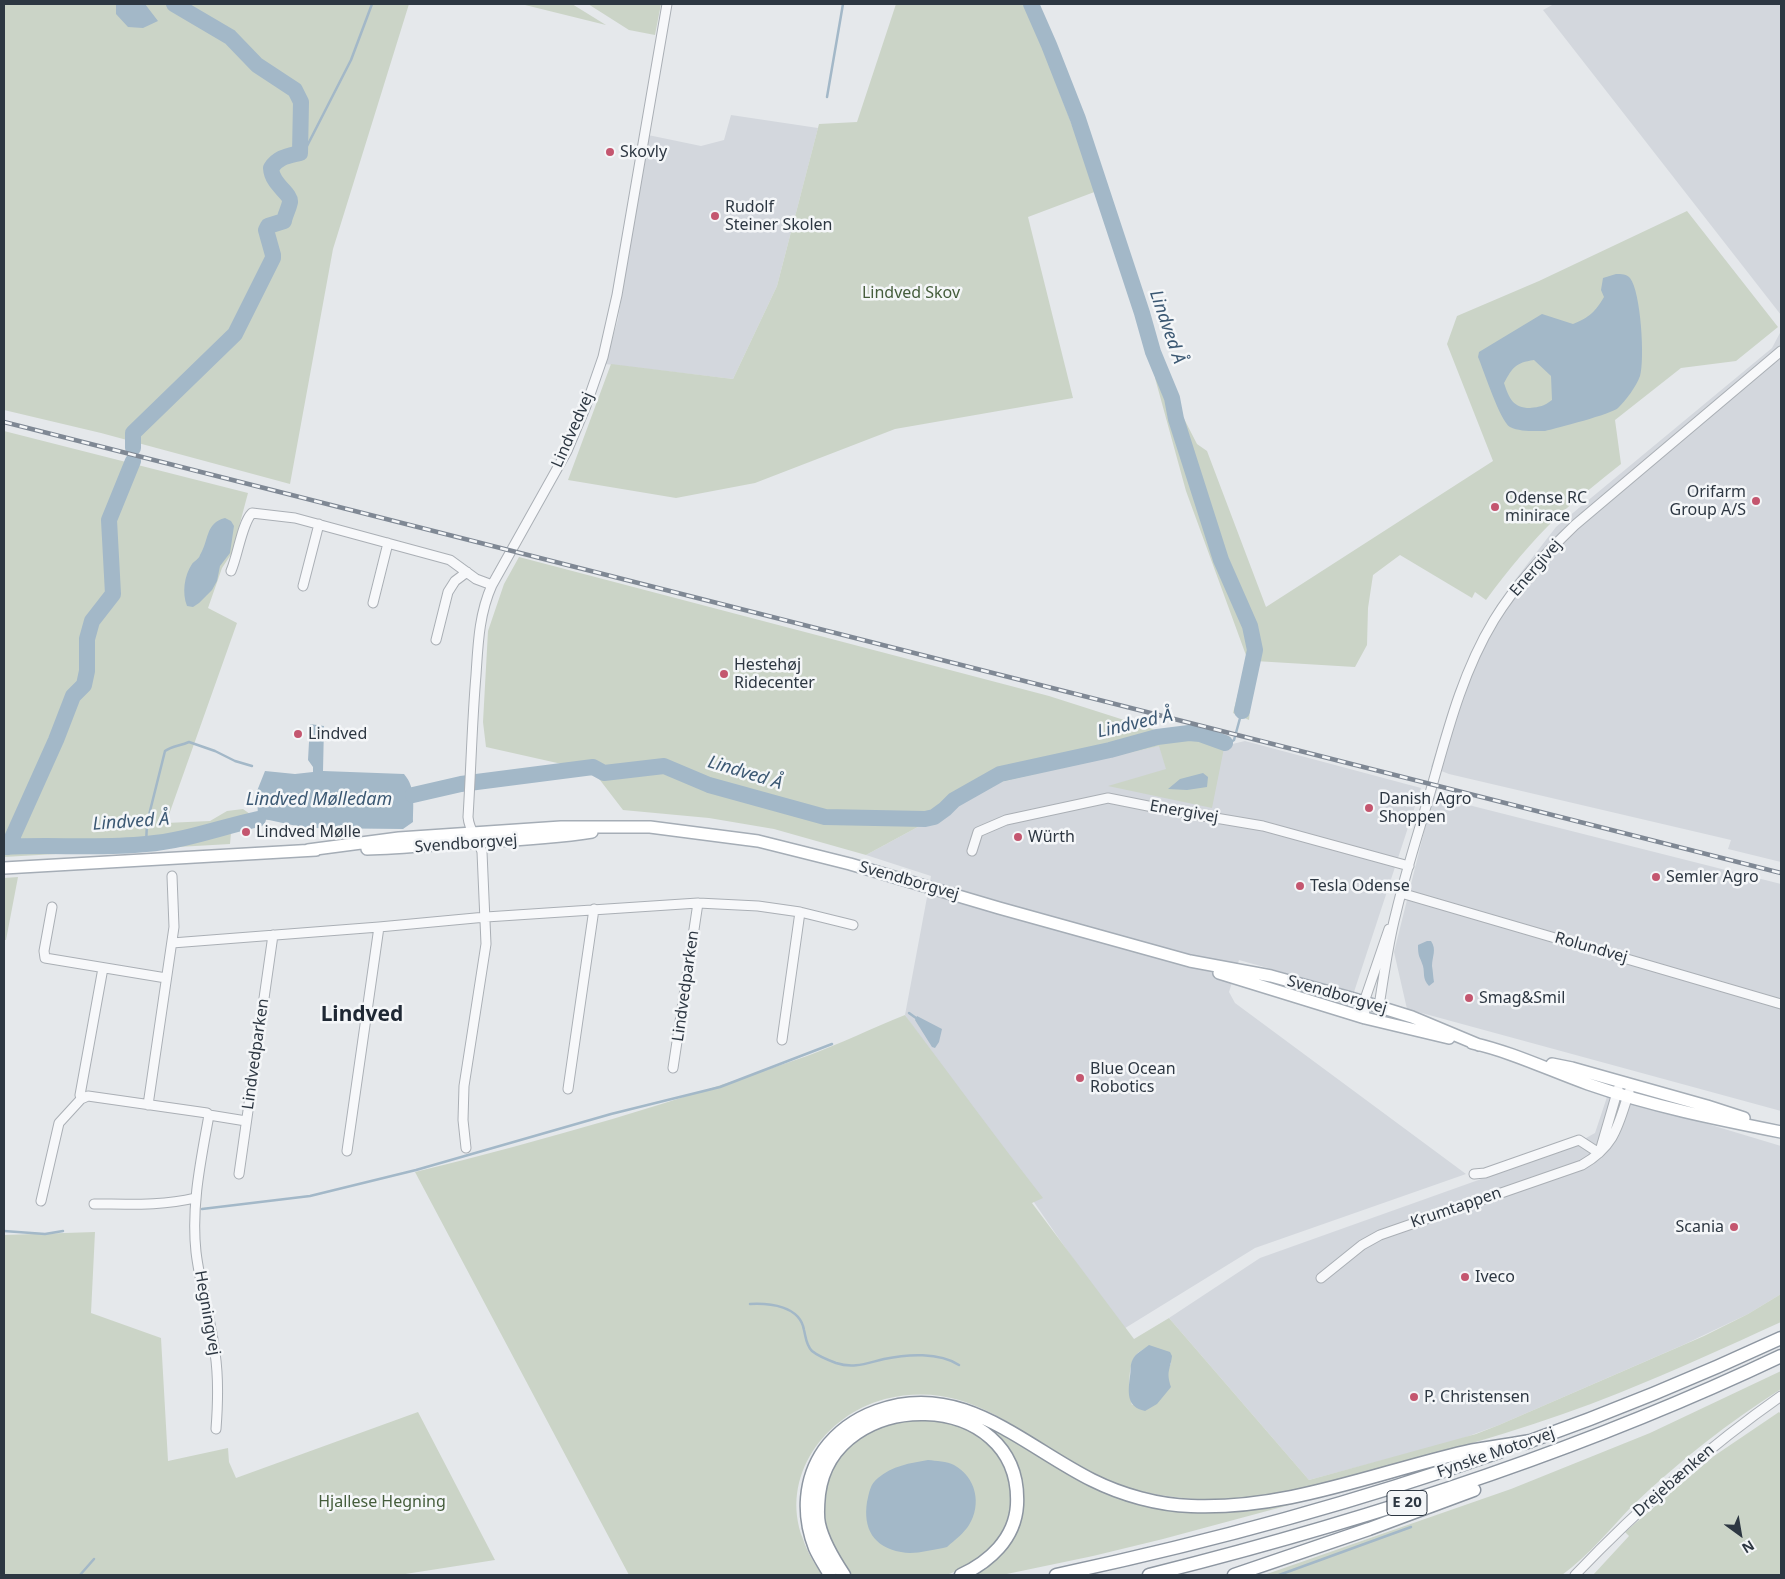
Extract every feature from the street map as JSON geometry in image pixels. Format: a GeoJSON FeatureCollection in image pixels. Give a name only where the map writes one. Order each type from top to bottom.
{"type":"FeatureCollection","features":[{"type":"Feature","properties":{"kind":"highway","name":"Fynske Motorvej"},"geometry":{"type":"LineString","coordinates":[[1056,1575],[1212,1539],[1338,1505],[1445,1471],[1590,1420],[1691,1379],[1781,1338]]}},
{"type":"Feature","properties":{"kind":"highway","name":"Fynske Motorvej"},"geometry":{"type":"LineString","coordinates":[[1149,1575],[1247,1551],[1444,1491],[1566,1448],[1659,1412],[1781,1356]]}},
{"type":"Feature","properties":{"kind":"highway"},"geometry":{"type":"LineString","coordinates":[[838,1573],[815,1549],[808,1526],[806,1504],[809,1483],[816,1461],[830,1442],[847,1426],[867,1414],[890,1406],[918,1402],[947,1405],[974,1413],[1000,1425],[1093,1481],[1155,1502],[1188,1506],[1221,1507],[1290,1498],[1356,1483],[1466,1452],[1531,1441]]}},
{"type":"Feature","properties":{"kind":"highway"},"geometry":{"type":"LineString","coordinates":[[1234,1575],[1369,1529],[1582,1449],[1659,1412]]}},
{"type":"Feature","properties":{"kind":"highway"},"geometry":{"type":"LineString","coordinates":[[838,1573],[819,1523],[820,1485],[826,1466],[849,1438],[871,1425],[895,1416],[922,1413],[948,1416],[971,1425],[992,1438],[1006,1456],[1014,1472],[1017,1489],[1017,1507],[1014,1522],[998,1550],[986,1561],[961,1575]]}},
{"type":"Feature","properties":{"kind":"main road","name":"Svendborgvej"},"geometry":{"type":"LineString","coordinates":[[4,868],[308,850],[401,848],[475,837],[566,836],[624,826],[705,833],[777,845],[1190,961],[1271,976],[1365,1009],[1526,1059],[1588,1084],[1624,1089],[1707,1106],[1781,1131]]}},
{"type":"Feature","properties":{"kind":"main road","name":"Svendborgvej"},"geometry":{"type":"LineString","coordinates":[[1190,961],[1217,973],[1242,980],[1365,1009],[1379,1006],[1412,1017],[1479,1045]]}},
{"type":"Feature","properties":{"kind":"street","name":"Lindvedvej"},"geometry":{"type":"LineString","coordinates":[[475,837],[468,817],[479,627],[492,585],[567,451],[586,406],[603,357],[617,295],[667,4]]}},
{"type":"Feature","properties":{"kind":"street","name":"Energivej"},"geometry":{"type":"LineString","coordinates":[[1379,1006],[1401,893],[1462,686],[1478,649],[1494,620],[1514,590],[1574,525],[1781,351]]}},
{"type":"Feature","properties":{"kind":"street"},"geometry":{"type":"LineString","coordinates":[[231,571],[237,558],[247,518],[252,513],[295,518],[450,560],[476,579],[492,585]]}},
{"type":"Feature","properties":{"kind":"street"},"geometry":{"type":"LineString","coordinates":[[303,586],[319,524]]}},
{"type":"Feature","properties":{"kind":"street"},"geometry":{"type":"LineString","coordinates":[[373,603],[388,544]]}},
{"type":"Feature","properties":{"kind":"street"},"geometry":{"type":"LineString","coordinates":[[436,640],[451,586],[467,572]]}},
{"type":"Feature","properties":{"kind":"street","name":"Energivej"},"geometry":{"type":"LineString","coordinates":[[972,851],[978,832],[1006,820],[1108,798],[1262,826],[1409,866]]}},
{"type":"Feature","properties":{"kind":"street"},"geometry":{"type":"LineString","coordinates":[[466,1148],[463,1120],[464,1086],[486,944],[482,856],[475,837]]}},
{"type":"Feature","properties":{"kind":"street"},"geometry":{"type":"LineString","coordinates":[[148,1105],[174,927],[172,876]]}},
{"type":"Feature","properties":{"kind":"street","name":"Rolundvej"},"geometry":{"type":"LineString","coordinates":[[1401,893],[1781,1004]]}},
{"type":"Feature","properties":{"kind":"street"},"geometry":{"type":"LineString","coordinates":[[172,943],[486,917],[698,903],[748,905],[800,912],[853,925]]}},
{"type":"Feature","properties":{"kind":"street","name":"Lindvedparken"},"geometry":{"type":"LineString","coordinates":[[673,1068],[698,903]]}},
{"type":"Feature","properties":{"kind":"street"},"geometry":{"type":"LineString","coordinates":[[52,907],[44,951],[45,958],[166,978]]}},
{"type":"Feature","properties":{"kind":"street"},"geometry":{"type":"LineString","coordinates":[[568,1089],[594,909]]}},
{"type":"Feature","properties":{"kind":"street"},"geometry":{"type":"LineString","coordinates":[[782,1040],[800,912]]}},
{"type":"Feature","properties":{"kind":"street","name":"Energivej"},"geometry":{"type":"LineString","coordinates":[[1365,1009],[1383,944],[1396,913]]}},
{"type":"Feature","properties":{"kind":"street"},"geometry":{"type":"LineString","coordinates":[[347,1151],[379,927]]}},
{"type":"Feature","properties":{"kind":"street","name":"Lindvedparken"},"geometry":{"type":"LineString","coordinates":[[239,1174],[273,935]]}},
{"type":"Feature","properties":{"kind":"street"},"geometry":{"type":"LineString","coordinates":[[81,1100],[80,1095],[103,968]]}},
{"type":"Feature","properties":{"kind":"street"},"geometry":{"type":"LineString","coordinates":[[1599,1153],[1624,1089]]}},
{"type":"Feature","properties":{"kind":"street"},"geometry":{"type":"LineString","coordinates":[[41,1201],[60,1124],[81,1100],[88,1096],[206,1112],[209,1115],[246,1121]]}},
{"type":"Feature","properties":{"kind":"street","name":"Hegningvej"},"geometry":{"type":"LineString","coordinates":[[209,1115],[195,1198],[194,1226],[196,1253],[215,1353],[219,1392],[216,1429]]}},
{"type":"Feature","properties":{"kind":"street","name":"Krumtappen"},"geometry":{"type":"LineString","coordinates":[[1321,1278],[1362,1245],[1380,1235],[1582,1165],[1599,1153],[1579,1140],[1485,1173],[1474,1174]]}},
{"type":"Feature","properties":{"kind":"street"},"geometry":{"type":"LineString","coordinates":[[94,1204],[161,1204],[195,1198]]}},
{"type":"Feature","properties":{"kind":"street","name":"Drejebænken"},"geometry":{"type":"LineString","coordinates":[[1575,1575],[1671,1481],[1737,1427],[1781,1396]]}},
{"type":"Feature","properties":{"kind":"shaded area"},"geometry":{"type":"Polygon","coordinates":[[[1554,4],[1781,4],[1781,315],[1543,10],[1554,4]]]}},
{"type":"Feature","properties":{"kind":"shaded area","name":"Rudolf Steiner Skolen"},"geometry":{"type":"Polygon","coordinates":[[[731,115],[818,128],[777,286],[733,379],[605,364],[618,319],[648,135],[701,146],[724,140],[731,115]]]}},
{"type":"Feature","properties":{"kind":"shaded area"},"geometry":{"type":"Polygon","coordinates":[[[1781,331],[1781,862],[1728,849],[1731,840],[1449,774],[1431,767],[1470,654],[1515,580],[1556,527],[1772,348],[1781,331]]]}},
{"type":"Feature","properties":{"kind":"shaded area"},"geometry":{"type":"Polygon","coordinates":[[[1184,740],[1224,746],[1245,741],[1421,788],[1354,992],[1239,960],[1229,992],[1235,1003],[1466,1174],[1255,1248],[1122,1330],[905,1015],[931,876],[866,855],[1001,782],[1184,740]]]}},
{"type":"Feature","properties":{"kind":"shaded area"},"geometry":{"type":"Polygon","coordinates":[[[1433,796],[1781,884],[1781,1111],[1407,1009],[1394,952],[1433,796]]]}},
{"type":"Feature","properties":{"kind":"shaded area"},"geometry":{"type":"Polygon","coordinates":[[[1608,1094],[1781,1146],[1781,1294],[1748,1314],[1683,1345],[1499,1425],[1458,1440],[1309,1480],[1169,1318],[1260,1258],[1568,1148],[1595,1133],[1608,1094]]]}},
{"type":"Feature","properties":{"kind":"green space"},"geometry":{"type":"Polygon","coordinates":[[[4,4],[409,4],[333,249],[290,484],[101,433],[4,410],[4,4]]]}},
{"type":"Feature","properties":{"kind":"green space"},"geometry":{"type":"Polygon","coordinates":[[[521,4],[572,4],[606,25],[521,4]]]}},
{"type":"Feature","properties":{"kind":"green space"},"geometry":{"type":"Polygon","coordinates":[[[588,4],[661,4],[655,35],[629,30],[588,4]]]}},
{"type":"Feature","properties":{"kind":"green space","name":"Lindved Skov"},"geometry":{"type":"Polygon","coordinates":[[[896,4],[1026,4],[1097,191],[1028,217],[1073,398],[895,429],[755,483],[676,498],[568,480],[611,364],[733,379],[777,286],[819,124],[857,122],[896,4]]]}},
{"type":"Feature","properties":{"kind":"green space"},"geometry":{"type":"Polygon","coordinates":[[[1687,211],[1778,327],[1736,361],[1681,368],[1615,420],[1621,464],[1549,525],[1521,556],[1486,600],[1475,592],[1472,598],[1400,555],[1373,575],[1368,608],[1367,645],[1355,667],[1255,661],[1249,720],[1233,713],[1247,658],[1186,491],[1155,378],[1162,376],[1197,444],[1207,451],[1266,607],[1493,461],[1447,344],[1457,316],[1539,281],[1687,211]]]}},
{"type":"Feature","properties":{"kind":"green space"},"geometry":{"type":"Polygon","coordinates":[[[4,431],[248,493],[232,553],[222,568],[208,608],[237,623],[166,823],[210,821],[227,811],[243,809],[250,814],[249,819],[232,822],[230,844],[4,857],[4,431]]]}},
{"type":"Feature","properties":{"kind":"green space","name":"Hestehøj Ridecenter"},"geometry":{"type":"Polygon","coordinates":[[[519,557],[1049,696],[1171,735],[1199,735],[1225,743],[1212,808],[1108,786],[1166,769],[1159,746],[1001,782],[866,855],[774,829],[709,818],[623,810],[593,771],[486,747],[483,722],[488,631],[504,584],[519,557]]]}},
{"type":"Feature","properties":{"kind":"green space"},"geometry":{"type":"Polygon","coordinates":[[[18,877],[6,940],[4,940],[4,878],[18,877]]]}},
{"type":"Feature","properties":{"kind":"green space"},"geometry":{"type":"Polygon","coordinates":[[[905,1015],[1043,1198],[1032,1203],[1134,1339],[1169,1318],[1309,1480],[1476,1434],[1499,1425],[1704,1336],[1748,1314],[1781,1294],[1781,1322],[1619,1393],[1505,1433],[1309,1487],[1229,1499],[1201,1499],[1159,1495],[1130,1488],[1102,1478],[1076,1465],[1001,1418],[959,1400],[936,1395],[912,1395],[885,1399],[863,1407],[844,1419],[826,1434],[812,1452],[803,1472],[797,1493],[797,1516],[805,1544],[822,1575],[629,1575],[415,1172],[514,1147],[710,1089],[807,1056],[905,1015]],[[1146,1348],[1137,1354],[1131,1365],[1130,1372],[1132,1405],[1167,1376],[1171,1363],[1146,1348]]]}},
{"type":"Feature","properties":{"kind":"green space","name":"Hjallese Hegning"},"geometry":{"type":"Polygon","coordinates":[[[95,1232],[91,1313],[161,1338],[168,1461],[228,1448],[229,1462],[236,1478],[418,1412],[495,1560],[399,1575],[4,1575],[4,1235],[95,1232]]]}},
{"type":"Feature","properties":{"kind":"green space"},"geometry":{"type":"Polygon","coordinates":[[[1781,1371],[1781,1389],[1723,1429],[1668,1473],[1562,1575],[1264,1575],[1511,1489],[1650,1433],[1781,1371]]]}},
{"type":"Feature","properties":{"kind":"green space"},"geometry":{"type":"Polygon","coordinates":[[[1779,1412],[1781,1414],[1781,1575],[1593,1575],[1629,1536],[1625,1532],[1714,1456],[1779,1412]]]}},
{"type":"Feature","properties":{"kind":"green space"},"geometry":{"type":"Polygon","coordinates":[[[913,1419],[932,1420],[958,1426],[975,1433],[989,1443],[994,1449],[1009,1481],[1011,1498],[1009,1516],[1002,1531],[992,1545],[979,1558],[964,1568],[946,1575],[850,1575],[826,1532],[822,1503],[836,1458],[862,1436],[893,1423],[913,1419]]]}},
{"type":"Feature","properties":{"kind":"green space"},"geometry":{"type":"Polygon","coordinates":[[[997,1429],[1126,1500],[1293,1504],[1093,1556],[1002,1575],[973,1575],[987,1566],[996,1557],[1017,1517],[1023,1498],[1017,1468],[1001,1441],[994,1434],[997,1429]]]}},
{"type":"Feature","properties":{"kind":"water"},"geometry":{"type":"Polygon","coordinates":[[[116,4],[145,4],[158,21],[143,28],[128,27],[116,14],[116,4]]]}},
{"type":"Feature","properties":{"kind":"water"},"geometry":{"type":"Polygon","coordinates":[[[1624,274],[1630,278],[1637,297],[1641,326],[1642,356],[1640,376],[1633,389],[1614,411],[1595,417],[1545,431],[1514,429],[1510,427],[1502,416],[1492,395],[1478,357],[1479,352],[1542,314],[1573,324],[1584,319],[1595,310],[1604,297],[1601,290],[1603,278],[1624,274]],[[1534,360],[1515,367],[1504,383],[1510,398],[1516,404],[1524,408],[1537,407],[1552,400],[1551,376],[1534,360]]]}},
{"type":"Feature","properties":{"kind":"water"},"geometry":{"type":"Polygon","coordinates":[[[225,518],[231,521],[234,526],[230,553],[220,566],[217,581],[212,590],[193,607],[187,606],[184,590],[189,569],[203,550],[211,528],[219,520],[225,518]]]}},
{"type":"Feature","properties":{"kind":"water","name":"Lindved Mølledam"},"geometry":{"type":"Polygon","coordinates":[[[310,724],[324,726],[323,771],[404,774],[412,791],[413,822],[403,829],[306,828],[258,819],[257,791],[265,771],[295,774],[313,772],[313,767],[308,760],[310,724]]]}},
{"type":"Feature","properties":{"kind":"water"},"geometry":{"type":"Polygon","coordinates":[[[1203,773],[1208,777],[1207,787],[1187,790],[1168,789],[1180,779],[1203,773]]]}},
{"type":"Feature","properties":{"kind":"water"},"geometry":{"type":"Polygon","coordinates":[[[1431,941],[1434,950],[1432,966],[1434,982],[1429,986],[1425,978],[1418,949],[1418,945],[1431,941]]]}},
{"type":"Feature","properties":{"kind":"water"},"geometry":{"type":"Polygon","coordinates":[[[917,1016],[942,1029],[939,1042],[935,1048],[932,1047],[915,1020],[917,1016]]]}},
{"type":"Feature","properties":{"kind":"water"},"geometry":{"type":"Polygon","coordinates":[[[1149,1345],[1170,1352],[1172,1356],[1169,1374],[1171,1387],[1157,1404],[1145,1411],[1134,1406],[1131,1402],[1129,1388],[1133,1358],[1149,1345]]]}},
{"type":"Feature","properties":{"kind":"water"},"geometry":{"type":"Polygon","coordinates":[[[928,1460],[951,1464],[967,1476],[975,1492],[976,1500],[973,1517],[969,1525],[947,1547],[911,1553],[883,1546],[872,1535],[867,1520],[867,1502],[873,1483],[883,1474],[895,1468],[928,1460]]]}},
{"type":"Feature","properties":{"kind":"waterway"},"geometry":{"type":"LineString","coordinates":[[133,448],[133,433],[235,334],[273,258],[266,230],[268,226],[284,221],[290,202],[288,195],[272,174],[271,168],[280,159],[300,153],[301,102],[295,90],[257,65],[230,37],[174,4]]}},
{"type":"Feature","properties":{"kind":"waterway"},"geometry":{"type":"LineString","coordinates":[[300,153],[306,148],[351,60],[372,4]]}},
{"type":"Feature","properties":{"kind":"waterway"},"geometry":{"type":"LineString","coordinates":[[827,97],[843,4]]}},
{"type":"Feature","properties":{"kind":"waterway","name":"Lindved Å"},"geometry":{"type":"LineString","coordinates":[[1031,4],[1078,119],[1153,352],[1172,398],[1176,419],[1221,560],[1250,626],[1255,650],[1242,711]]}},
{"type":"Feature","properties":{"kind":"waterway"},"geometry":{"type":"LineString","coordinates":[[8,847],[56,740],[73,696],[84,685],[87,671],[87,639],[92,621],[113,594],[109,520],[133,461]]}},
{"type":"Feature","properties":{"kind":"waterway","name":"Lindved Å"},"geometry":{"type":"LineString","coordinates":[[1225,743],[1228,744],[1234,740],[1242,711]]}},
{"type":"Feature","properties":{"kind":"waterway","name":"Lindved Å"},"geometry":{"type":"LineString","coordinates":[[413,795],[461,784],[593,767],[604,773],[664,766],[709,785],[825,817],[925,819],[934,817],[954,800],[1000,774],[1110,750],[1157,737],[1189,733],[1200,734],[1225,743]]}},
{"type":"Feature","properties":{"kind":"waterway"},"geometry":{"type":"LineString","coordinates":[[146,844],[147,823],[165,751],[189,742],[252,766]]}},
{"type":"Feature","properties":{"kind":"waterway","name":"Lindved Å"},"geometry":{"type":"LineString","coordinates":[[4,847],[146,844],[189,837],[258,819]]}},
{"type":"Feature","properties":{"kind":"waterway"},"geometry":{"type":"LineString","coordinates":[[909,1013],[916,1018]]}},
{"type":"Feature","properties":{"kind":"waterway"},"geometry":{"type":"LineString","coordinates":[[202,1209],[310,1196],[416,1170],[611,1114],[720,1087],[832,1044]]}},
{"type":"Feature","properties":{"kind":"waterway"},"geometry":{"type":"LineString","coordinates":[[4,1231],[45,1234],[63,1231]]}},
{"type":"Feature","properties":{"kind":"waterway"},"geometry":{"type":"LineString","coordinates":[[750,1304],[775,1305],[790,1311],[801,1322],[810,1349],[836,1363],[843,1365],[866,1364],[893,1357],[923,1355],[942,1358],[959,1365]]}},
{"type":"Feature","properties":{"kind":"waterway"},"geometry":{"type":"LineString","coordinates":[[1279,1575],[1411,1527]]}},
{"type":"Feature","properties":{"kind":"waterway"},"geometry":{"type":"LineString","coordinates":[[80,1575],[94,1559]]}},
{"type":"Feature","properties":{"kind":"railway"},"geometry":{"type":"LineString","coordinates":[[4,422],[1781,873]]}},
{"type":"Feature","properties":{"kind":"place","name":"Skovly"},"geometry":{"type":"Point","coordinates":[610,152]}},
{"type":"Feature","properties":{"kind":"place","name":"Rudolf Steiner Skolen"},"geometry":{"type":"Point","coordinates":[715,216]}},
{"type":"Feature","properties":{"kind":"place","name":"Orifarm Group A/S"},"geometry":{"type":"Point","coordinates":[1756,501]}},
{"type":"Feature","properties":{"kind":"place","name":"Odense RC minirace"},"geometry":{"type":"Point","coordinates":[1495,507]}},
{"type":"Feature","properties":{"kind":"place","name":"Hestehøj Ridecenter"},"geometry":{"type":"Point","coordinates":[724,674]}},
{"type":"Feature","properties":{"kind":"place","name":"Lindved"},"geometry":{"type":"Point","coordinates":[298,734]}},
{"type":"Feature","properties":{"kind":"place","name":"Danish Agro Shoppen"},"geometry":{"type":"Point","coordinates":[1369,808]}},
{"type":"Feature","properties":{"kind":"place","name":"Lindved Mølle"},"geometry":{"type":"Point","coordinates":[246,832]}},
{"type":"Feature","properties":{"kind":"place","name":"Würth"},"geometry":{"type":"Point","coordinates":[1018,837]}},
{"type":"Feature","properties":{"kind":"place","name":"Semler Agro"},"geometry":{"type":"Point","coordinates":[1656,877]}},
{"type":"Feature","properties":{"kind":"place","name":"Tesla Odense"},"geometry":{"type":"Point","coordinates":[1300,886]}},
{"type":"Feature","properties":{"kind":"place","name":"Smag&Smil"},"geometry":{"type":"Point","coordinates":[1469,998]}},
{"type":"Feature","properties":{"kind":"place","name":"Blue Ocean Robotics"},"geometry":{"type":"Point","coordinates":[1080,1078]}},
{"type":"Feature","properties":{"kind":"place","name":"Scania"},"geometry":{"type":"Point","coordinates":[1734,1227]}},
{"type":"Feature","properties":{"kind":"place","name":"Iveco"},"geometry":{"type":"Point","coordinates":[1465,1277]}},
{"type":"Feature","properties":{"kind":"place","name":"P. Christensen"},"geometry":{"type":"Point","coordinates":[1414,1397]}},
{"type":"Feature","properties":{"kind":"district","name":"Lindved"},"geometry":{"type":"Point","coordinates":[362,1015]}}]}
